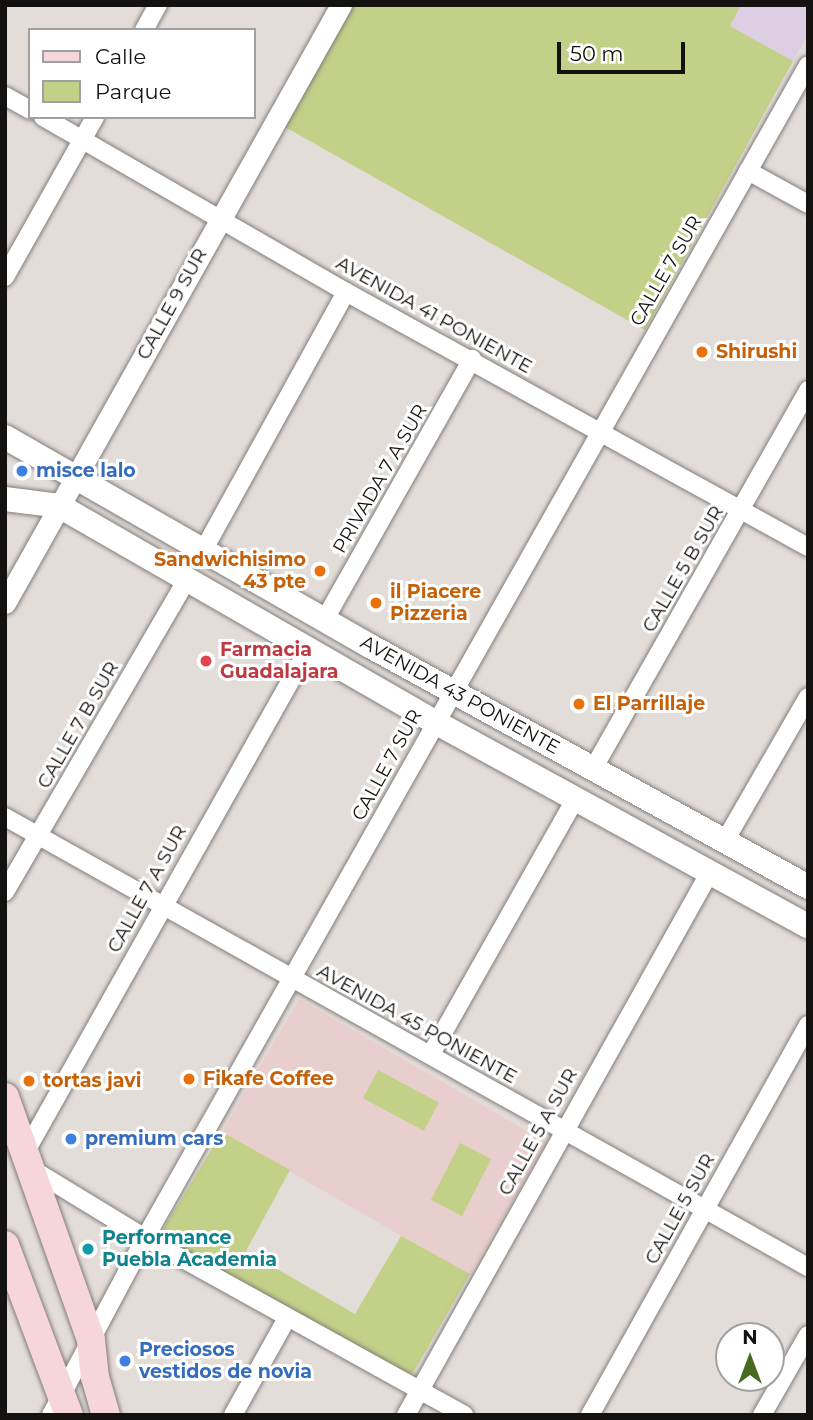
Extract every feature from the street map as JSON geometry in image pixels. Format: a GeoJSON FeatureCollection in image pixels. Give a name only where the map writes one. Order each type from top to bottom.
{"type":"FeatureCollection","features":[{"type":"Feature","properties":{"kind":"main road","name":"AVENIDA 43 PONIENTE"},"geometry":{"type":"LineString","coordinates":[[5,437],[203,551],[593,769],[726,839],[808,887]]}},
{"type":"Feature","properties":{"kind":"main road","name":"AVENIDA 43 PONIENTE"},"geometry":{"type":"LineString","coordinates":[[5,499],[59,507],[435,722],[808,926]]}},
{"type":"Feature","properties":{"kind":"main road"},"geometry":{"type":"LineString","coordinates":[[5,1097],[118,1415]]}},
{"type":"Feature","properties":{"kind":"main road"},"geometry":{"type":"LineString","coordinates":[[8,1260],[61,1410]]}},
{"type":"Feature","properties":{"kind":"main road"},"geometry":{"type":"LineString","coordinates":[[91,1340],[96,1377],[106,1415]]}},
{"type":"Feature","properties":{"kind":"street"},"geometry":{"type":"LineString","coordinates":[[145,28],[158,5]]}},
{"type":"Feature","properties":{"kind":"street","name":"CALLE 9 SUR"},"geometry":{"type":"LineString","coordinates":[[5,603],[341,5]]}},
{"type":"Feature","properties":{"kind":"street","name":"CALLE 7 SUR"},"geometry":{"type":"LineString","coordinates":[[61,1410],[91,1340],[145,1238],[808,65]]}},
{"type":"Feature","properties":{"kind":"street"},"geometry":{"type":"LineString","coordinates":[[5,96],[28,109]]}},
{"type":"Feature","properties":{"kind":"street","name":"AVENIDA 41 PONIENTE"},"geometry":{"type":"LineString","coordinates":[[46,119],[346,292],[600,429],[808,547]]}},
{"type":"Feature","properties":{"kind":"street"},"geometry":{"type":"LineString","coordinates":[[5,277],[94,119]]}},
{"type":"Feature","properties":{"kind":"street"},"geometry":{"type":"LineString","coordinates":[[748,171],[808,204]]}},
{"type":"Feature","properties":{"kind":"street"},"geometry":{"type":"LineString","coordinates":[[203,551],[346,292]]}},
{"type":"Feature","properties":{"kind":"street","name":"PRIVADA 7 A SUR"},"geometry":{"type":"LineString","coordinates":[[325,619],[472,359]]}},
{"type":"Feature","properties":{"kind":"street","name":"CALLE 5 B SUR"},"geometry":{"type":"LineString","coordinates":[[593,769],[808,390]]}},
{"type":"Feature","properties":{"kind":"street","name":"CALLE 7 B SUR"},"geometry":{"type":"LineString","coordinates":[[5,892],[187,579]]}},
{"type":"Feature","properties":{"kind":"street","name":"CALLE 7 A SUR"},"geometry":{"type":"LineString","coordinates":[[29,1160],[161,906],[309,648]]}},
{"type":"Feature","properties":{"kind":"street"},"geometry":{"type":"LineString","coordinates":[[726,839],[808,696]]}},
{"type":"Feature","properties":{"kind":"street"},"geometry":{"type":"LineString","coordinates":[[431,1054],[576,798]]}},
{"type":"Feature","properties":{"kind":"street","name":"AVENIDA 45 PONIENTE"},"geometry":{"type":"LineString","coordinates":[[5,817],[808,1267]]}},
{"type":"Feature","properties":{"kind":"street","name":"CALLE 5 A SUR"},"geometry":{"type":"LineString","coordinates":[[406,1415],[710,872]]}},
{"type":"Feature","properties":{"kind":"street","name":"CALLE 5 SUR"},"geometry":{"type":"LineString","coordinates":[[590,1415],[808,1025]]}},
{"type":"Feature","properties":{"kind":"street"},"geometry":{"type":"LineString","coordinates":[[29,1160],[145,1238],[464,1415]]}},
{"type":"Feature","properties":{"kind":"street"},"geometry":{"type":"LineString","coordinates":[[233,1415],[288,1318]]}},
{"type":"Feature","properties":{"kind":"street"},"geometry":{"type":"LineString","coordinates":[[762,1415],[808,1335]]}},
{"type":"Feature","properties":{"kind":"shaded area"},"geometry":{"type":"Polygon","coordinates":[[[741,5],[808,5],[808,35],[793,61],[730,26],[741,5]]]}},
{"type":"Feature","properties":{"kind":"shaded area"},"geometry":{"type":"Polygon","coordinates":[[[299,999],[547,1142],[470,1275],[222,1132],[299,999]]]}},
{"type":"Feature","properties":{"kind":"green space"},"geometry":{"type":"Polygon","coordinates":[[[353,5],[741,5],[730,26],[793,61],[645,330],[285,127],[353,5]]]}},
{"type":"Feature","properties":{"kind":"green space"},"geometry":{"type":"Polygon","coordinates":[[[378,1070],[439,1102],[424,1131],[363,1098],[378,1070]]]}},
{"type":"Feature","properties":{"kind":"green space"},"geometry":{"type":"Polygon","coordinates":[[[222,1132],[290,1170],[246,1251],[355,1314],[401,1236],[470,1274],[413,1373],[398,1375],[164,1245],[162,1231],[222,1132]]]}},
{"type":"Feature","properties":{"kind":"green space"},"geometry":{"type":"Polygon","coordinates":[[[460,1143],[491,1159],[462,1216],[431,1200],[460,1143]]]}},
{"type":"Feature","properties":{"kind":"place","name":"Shirushi"},"geometry":{"type":"Point","coordinates":[702,352]}},
{"type":"Feature","properties":{"kind":"place","name":"misce lalo"},"geometry":{"type":"Point","coordinates":[22,471]}},
{"type":"Feature","properties":{"kind":"place","name":"Sandwichisimo 43 pte"},"geometry":{"type":"Point","coordinates":[320,571]}},
{"type":"Feature","properties":{"kind":"place","name":"il Piacere Pizzeria"},"geometry":{"type":"Point","coordinates":[376,603]}},
{"type":"Feature","properties":{"kind":"place","name":"Farmacia Guadalajara"},"geometry":{"type":"Point","coordinates":[206,661]}},
{"type":"Feature","properties":{"kind":"place","name":"El Parrillaje"},"geometry":{"type":"Point","coordinates":[579,704]}},
{"type":"Feature","properties":{"kind":"place","name":"Fikafe Coffee"},"geometry":{"type":"Point","coordinates":[189,1079]}},
{"type":"Feature","properties":{"kind":"place","name":"tortas javi"},"geometry":{"type":"Point","coordinates":[29,1081]}},
{"type":"Feature","properties":{"kind":"place","name":"premium cars"},"geometry":{"type":"Point","coordinates":[71,1139]}},
{"type":"Feature","properties":{"kind":"place","name":"Performance Puebla Academia"},"geometry":{"type":"Point","coordinates":[88,1249]}},
{"type":"Feature","properties":{"kind":"place","name":"Preciosos vestidos de novia"},"geometry":{"type":"Point","coordinates":[125,1361]}}]}
